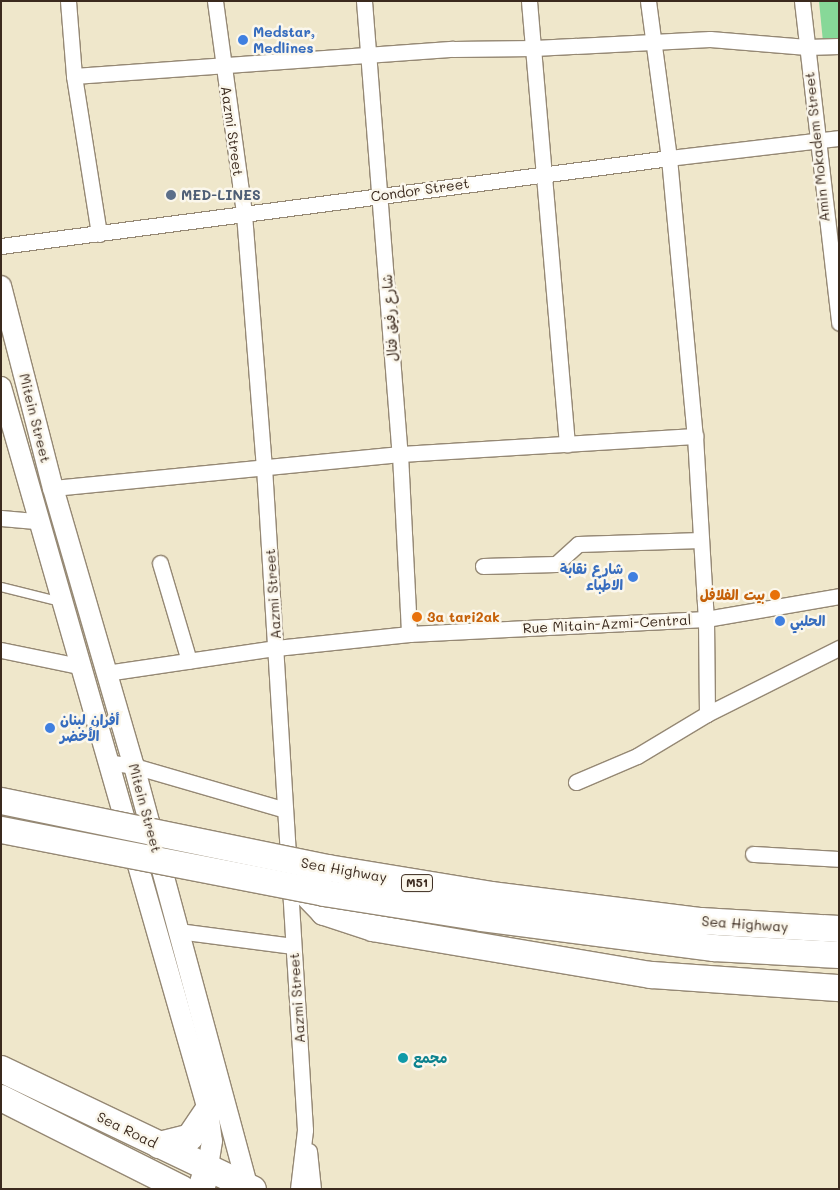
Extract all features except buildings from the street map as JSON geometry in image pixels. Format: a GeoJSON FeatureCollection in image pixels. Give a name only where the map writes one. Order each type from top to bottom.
{"type":"FeatureCollection","features":[{"type":"Feature","properties":{"kind":"highway","name":"Sea Highway"},"geometry":{"type":"LineString","coordinates":[[1,802],[328,868],[491,895],[700,921],[839,929]]}},
{"type":"Feature","properties":{"kind":"highway","name":"Sea Highway"},"geometry":{"type":"LineString","coordinates":[[1,830],[302,889],[594,934],[714,948],[839,955]]}},
{"type":"Feature","properties":{"kind":"highway"},"geometry":{"type":"LineString","coordinates":[[302,889],[324,912],[373,928],[652,975],[839,988]]}},
{"type":"Feature","properties":{"kind":"highway","name":"Sea Road"},"geometry":{"type":"LineString","coordinates":[[1,1069],[159,1145],[204,1178],[250,1187]]}},
{"type":"Feature","properties":{"kind":"highway","name":"Sea Road"},"geometry":{"type":"LineString","coordinates":[[1,1098],[182,1189]]}},
{"type":"Feature","properties":{"kind":"highway"},"geometry":{"type":"LineString","coordinates":[[159,1145],[190,1137],[208,1110]]}},
{"type":"Feature","properties":{"kind":"street"},"geometry":{"type":"LineString","coordinates":[[68,1],[74,76],[99,234]]}},
{"type":"Feature","properties":{"kind":"street","name":"Aazmi Street"},"geometry":{"type":"LineString","coordinates":[[215,1],[244,214],[264,467],[305,1130],[298,1189]]}},
{"type":"Feature","properties":{"kind":"street","name":"شارع رفيق فتال"},"geometry":{"type":"LineString","coordinates":[[364,1],[400,454],[409,634]]}},
{"type":"Feature","properties":{"kind":"street"},"geometry":{"type":"LineString","coordinates":[[529,1],[567,444]]}},
{"type":"Feature","properties":{"kind":"street"},"geometry":{"type":"LineString","coordinates":[[648,1],[652,43],[669,158],[695,436],[706,619],[707,714]]}},
{"type":"Feature","properties":{"kind":"street","name":"Amin Mokadem Street"},"geometry":{"type":"LineString","coordinates":[[802,1],[816,141],[839,323]]}},
{"type":"Feature","properties":{"kind":"street"},"geometry":{"type":"LineString","coordinates":[[74,76],[367,53],[534,48],[710,39],[807,47],[839,46]]}},
{"type":"Feature","properties":{"kind":"street","name":"Condor Street"},"geometry":{"type":"LineString","coordinates":[[1,246],[544,174],[839,138]]}},
{"type":"Feature","properties":{"kind":"street","name":"Mitein Street"},"geometry":{"type":"LineString","coordinates":[[1,286],[4,309],[53,488],[134,766],[250,1187]]}},
{"type":"Feature","properties":{"kind":"street","name":"Mitein Street"},"geometry":{"type":"LineString","coordinates":[[1,388],[7,432],[38,520],[106,762],[208,1110],[212,1141],[204,1178]]}},
{"type":"Feature","properties":{"kind":"street"},"geometry":{"type":"LineString","coordinates":[[53,488],[400,454],[695,436]]}},
{"type":"Feature","properties":{"kind":"street"},"geometry":{"type":"LineString","coordinates":[[1,518],[38,520]]}},
{"type":"Feature","properties":{"kind":"street"},"geometry":{"type":"LineString","coordinates":[[483,566],[556,564],[578,544],[701,540]]}},
{"type":"Feature","properties":{"kind":"street"},"geometry":{"type":"LineString","coordinates":[[160,563],[189,661]]}},
{"type":"Feature","properties":{"kind":"street","name":"Rue Mitain-Azmi-Central"},"geometry":{"type":"LineString","coordinates":[[106,673],[276,648],[409,634],[706,619],[839,596]]}},
{"type":"Feature","properties":{"kind":"street"},"geometry":{"type":"LineString","coordinates":[[576,782],[636,756],[707,714],[839,648]]}},
{"type":"Feature","properties":{"kind":"street"},"geometry":{"type":"LineString","coordinates":[[1,650],[79,666]]}},
{"type":"Feature","properties":{"kind":"street"},"geometry":{"type":"LineString","coordinates":[[106,762],[134,766],[285,810]]}},
{"type":"Feature","properties":{"kind":"street"},"geometry":{"type":"LineString","coordinates":[[753,854],[839,859]]}},
{"type":"Feature","properties":{"kind":"street"},"geometry":{"type":"LineString","coordinates":[[178,931],[293,946]]}},
{"type":"Feature","properties":{"kind":"street"},"geometry":{"type":"LineString","coordinates":[[305,1130],[313,1189]]}},
{"type":"Feature","properties":{"kind":"lane"},"geometry":{"type":"LineString","coordinates":[[1,587],[61,602]]}},
{"type":"Feature","properties":{"kind":"green space"},"geometry":{"type":"Polygon","coordinates":[[[819,1],[839,1],[839,41],[823,42],[819,1]]]}},
{"type":"Feature","properties":{"kind":"place","name":"Medstar, Medlines"},"geometry":{"type":"Point","coordinates":[243,40]}},
{"type":"Feature","properties":{"kind":"place","name":"MED-LINES"},"geometry":{"type":"Point","coordinates":[171,195]}},
{"type":"Feature","properties":{"kind":"place","name":"شارع نقابة الاطباء"},"geometry":{"type":"Point","coordinates":[633,577]}},
{"type":"Feature","properties":{"kind":"place","name":"بيت الفلافل"},"geometry":{"type":"Point","coordinates":[775,595]}},
{"type":"Feature","properties":{"kind":"place","name":"3a tari2ak"},"geometry":{"type":"Point","coordinates":[417,617]}},
{"type":"Feature","properties":{"kind":"place","name":"الحلبي"},"geometry":{"type":"Point","coordinates":[780,621]}},
{"type":"Feature","properties":{"kind":"place","name":"أفران لبنان الأخضر"},"geometry":{"type":"Point","coordinates":[50,728]}},
{"type":"Feature","properties":{"kind":"place","name":"مجمع"},"geometry":{"type":"Point","coordinates":[403,1058]}}]}
